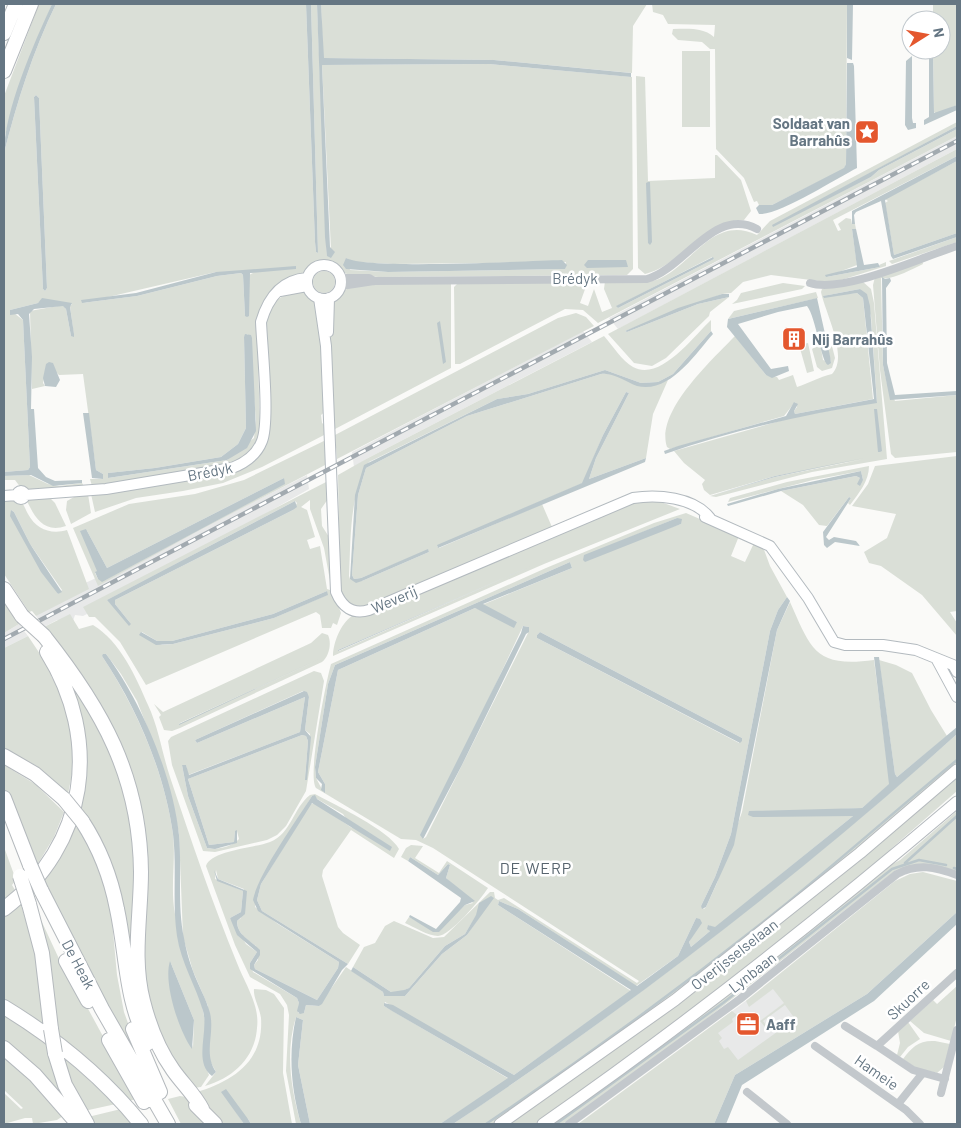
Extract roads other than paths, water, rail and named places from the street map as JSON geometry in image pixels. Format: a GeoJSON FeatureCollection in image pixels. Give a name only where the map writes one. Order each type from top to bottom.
{"type":"FeatureCollection","features":[{"type":"Feature","properties":{"kind":"highway"},"geometry":{"type":"LineString","coordinates":[[4,34],[16,4]]}},
{"type":"Feature","properties":{"kind":"highway"},"geometry":{"type":"LineString","coordinates":[[4,71],[31,4]]}},
{"type":"Feature","properties":{"kind":"highway"},"geometry":{"type":"LineString","coordinates":[[4,589],[22,616],[81,683],[98,711],[117,752],[128,783],[140,849],[138,959],[140,988],[155,1038],[186,1091]]}},
{"type":"Feature","properties":{"kind":"highway"},"geometry":{"type":"LineString","coordinates":[[4,909],[26,890],[48,865],[67,830],[78,793],[80,749],[74,709],[59,671],[42,637]]}},
{"type":"Feature","properties":{"kind":"highway"},"geometry":{"type":"LineString","coordinates":[[4,756],[40,777],[82,820],[101,855],[117,908],[125,973],[135,1014],[155,1055],[215,1124]]}},
{"type":"Feature","properties":{"kind":"highway","name":"De Heak"},"geometry":{"type":"LineString","coordinates":[[4,798],[23,869]]}},
{"type":"Feature","properties":{"kind":"highway","name":"De Heak"},"geometry":{"type":"LineString","coordinates":[[4,823],[35,897],[168,1124]]}},
{"type":"Feature","properties":{"kind":"highway"},"geometry":{"type":"LineString","coordinates":[[23,869],[35,897],[55,1053],[65,1085],[79,1119]]}},
{"type":"Feature","properties":{"kind":"highway"},"geometry":{"type":"LineString","coordinates":[[112,892],[121,974],[128,1011],[153,1099],[176,1124]]}},
{"type":"Feature","properties":{"kind":"highway"},"geometry":{"type":"LineString","coordinates":[[4,1007],[60,1046],[125,1106],[141,1124]]}},
{"type":"Feature","properties":{"kind":"highway"},"geometry":{"type":"LineString","coordinates":[[4,1048],[79,1119]]}},
{"type":"Feature","properties":{"kind":"highway","name":"De Heak"},"geometry":{"type":"LineString","coordinates":[[153,1099],[157,1124]]}},
{"type":"Feature","properties":{"kind":"main road","name":"Overijsselselaan"},"geometry":{"type":"LineString","coordinates":[[500,1124],[675,1000],[853,859],[957,770]]}},
{"type":"Feature","properties":{"kind":"main road","name":"Overijsselselaan"},"geometry":{"type":"LineString","coordinates":[[543,1124],[690,1018],[804,930],[957,802]]}},
{"type":"Feature","properties":{"kind":"street","name":"Brédyk"},"geometry":{"type":"LineString","coordinates":[[340,282],[647,278],[664,272],[687,252],[722,227],[743,224],[756,229]]}},
{"type":"Feature","properties":{"kind":"street"},"geometry":{"type":"LineString","coordinates":[[810,283],[827,285],[851,282],[957,246]]}},
{"type":"Feature","properties":{"kind":"street"},"geometry":{"type":"LineString","coordinates":[[323,265],[334,268],[340,282],[336,294],[324,298],[312,294],[307,282],[313,269],[323,265]]}},
{"type":"Feature","properties":{"kind":"street","name":"Brédyk"},"geometry":{"type":"LineString","coordinates":[[4,496],[78,492],[149,482],[232,468],[250,458],[258,449],[264,431],[261,322],[269,302],[280,286],[289,281],[307,282]]}},
{"type":"Feature","properties":{"kind":"street","name":"Weverij"},"geometry":{"type":"LineString","coordinates":[[324,298],[336,592],[348,609],[357,612],[369,610],[618,503],[633,498],[673,497],[702,510],[710,518],[770,546],[808,598],[834,642],[901,647],[916,650],[937,660]]}},
{"type":"Feature","properties":{"kind":"street"},"geometry":{"type":"LineString","coordinates":[[937,660],[955,669]]}},
{"type":"Feature","properties":{"kind":"street"},"geometry":{"type":"LineString","coordinates":[[937,660],[957,697]]}},
{"type":"Feature","properties":{"kind":"street","name":"Lynbaan"},"geometry":{"type":"LineString","coordinates":[[569,1124],[740,999],[897,874],[909,868],[926,866],[957,875]]}},
{"type":"Feature","properties":{"kind":"street","name":"Skuorre"},"geometry":{"type":"LineString","coordinates":[[878,1046],[957,973]]}},
{"type":"Feature","properties":{"kind":"street"},"geometry":{"type":"LineString","coordinates":[[845,1026],[922,1074],[945,1079]]}},
{"type":"Feature","properties":{"kind":"street"},"geometry":{"type":"LineString","coordinates":[[941,1093],[957,1030]]}},
{"type":"Feature","properties":{"kind":"street","name":"Hameie"},"geometry":{"type":"LineString","coordinates":[[815,1046],[898,1104],[920,1124]]}},
{"type":"Feature","properties":{"kind":"street"},"geometry":{"type":"LineString","coordinates":[[898,1104],[922,1074]]}},
{"type":"Feature","properties":{"kind":"street"},"geometry":{"type":"LineString","coordinates":[[747,1092],[788,1124]]}},
{"type":"Feature","properties":{"kind":"waterway"},"geometry":{"type":"LineString","coordinates":[[486,1124],[597,1047],[742,939],[957,760]]}},
{"type":"Feature","properties":{"kind":"waterway"},"geometry":{"type":"LineString","coordinates":[[905,863],[957,816]]}},
{"type":"Feature","properties":{"kind":"waterway"},"geometry":{"type":"LineString","coordinates":[[556,1124],[723,1003],[892,869],[919,860],[946,865]]}},
{"type":"Feature","properties":{"kind":"railway"},"geometry":{"type":"LineString","coordinates":[[4,639],[957,141]]}},
{"type":"Feature","properties":{"kind":"place","name":"Soldaat van Barrahûs"},"geometry":{"type":"Point","coordinates":[867,132]}},
{"type":"Feature","properties":{"kind":"place","name":"Nij Barrahûs"},"geometry":{"type":"Point","coordinates":[794,339]}},
{"type":"Feature","properties":{"kind":"place","name":"Aaff"},"geometry":{"type":"Point","coordinates":[748,1024]}},
{"type":"Feature","properties":{"kind":"district","name":"DE WERP"},"geometry":{"type":"Point","coordinates":[536,867]}}]}
